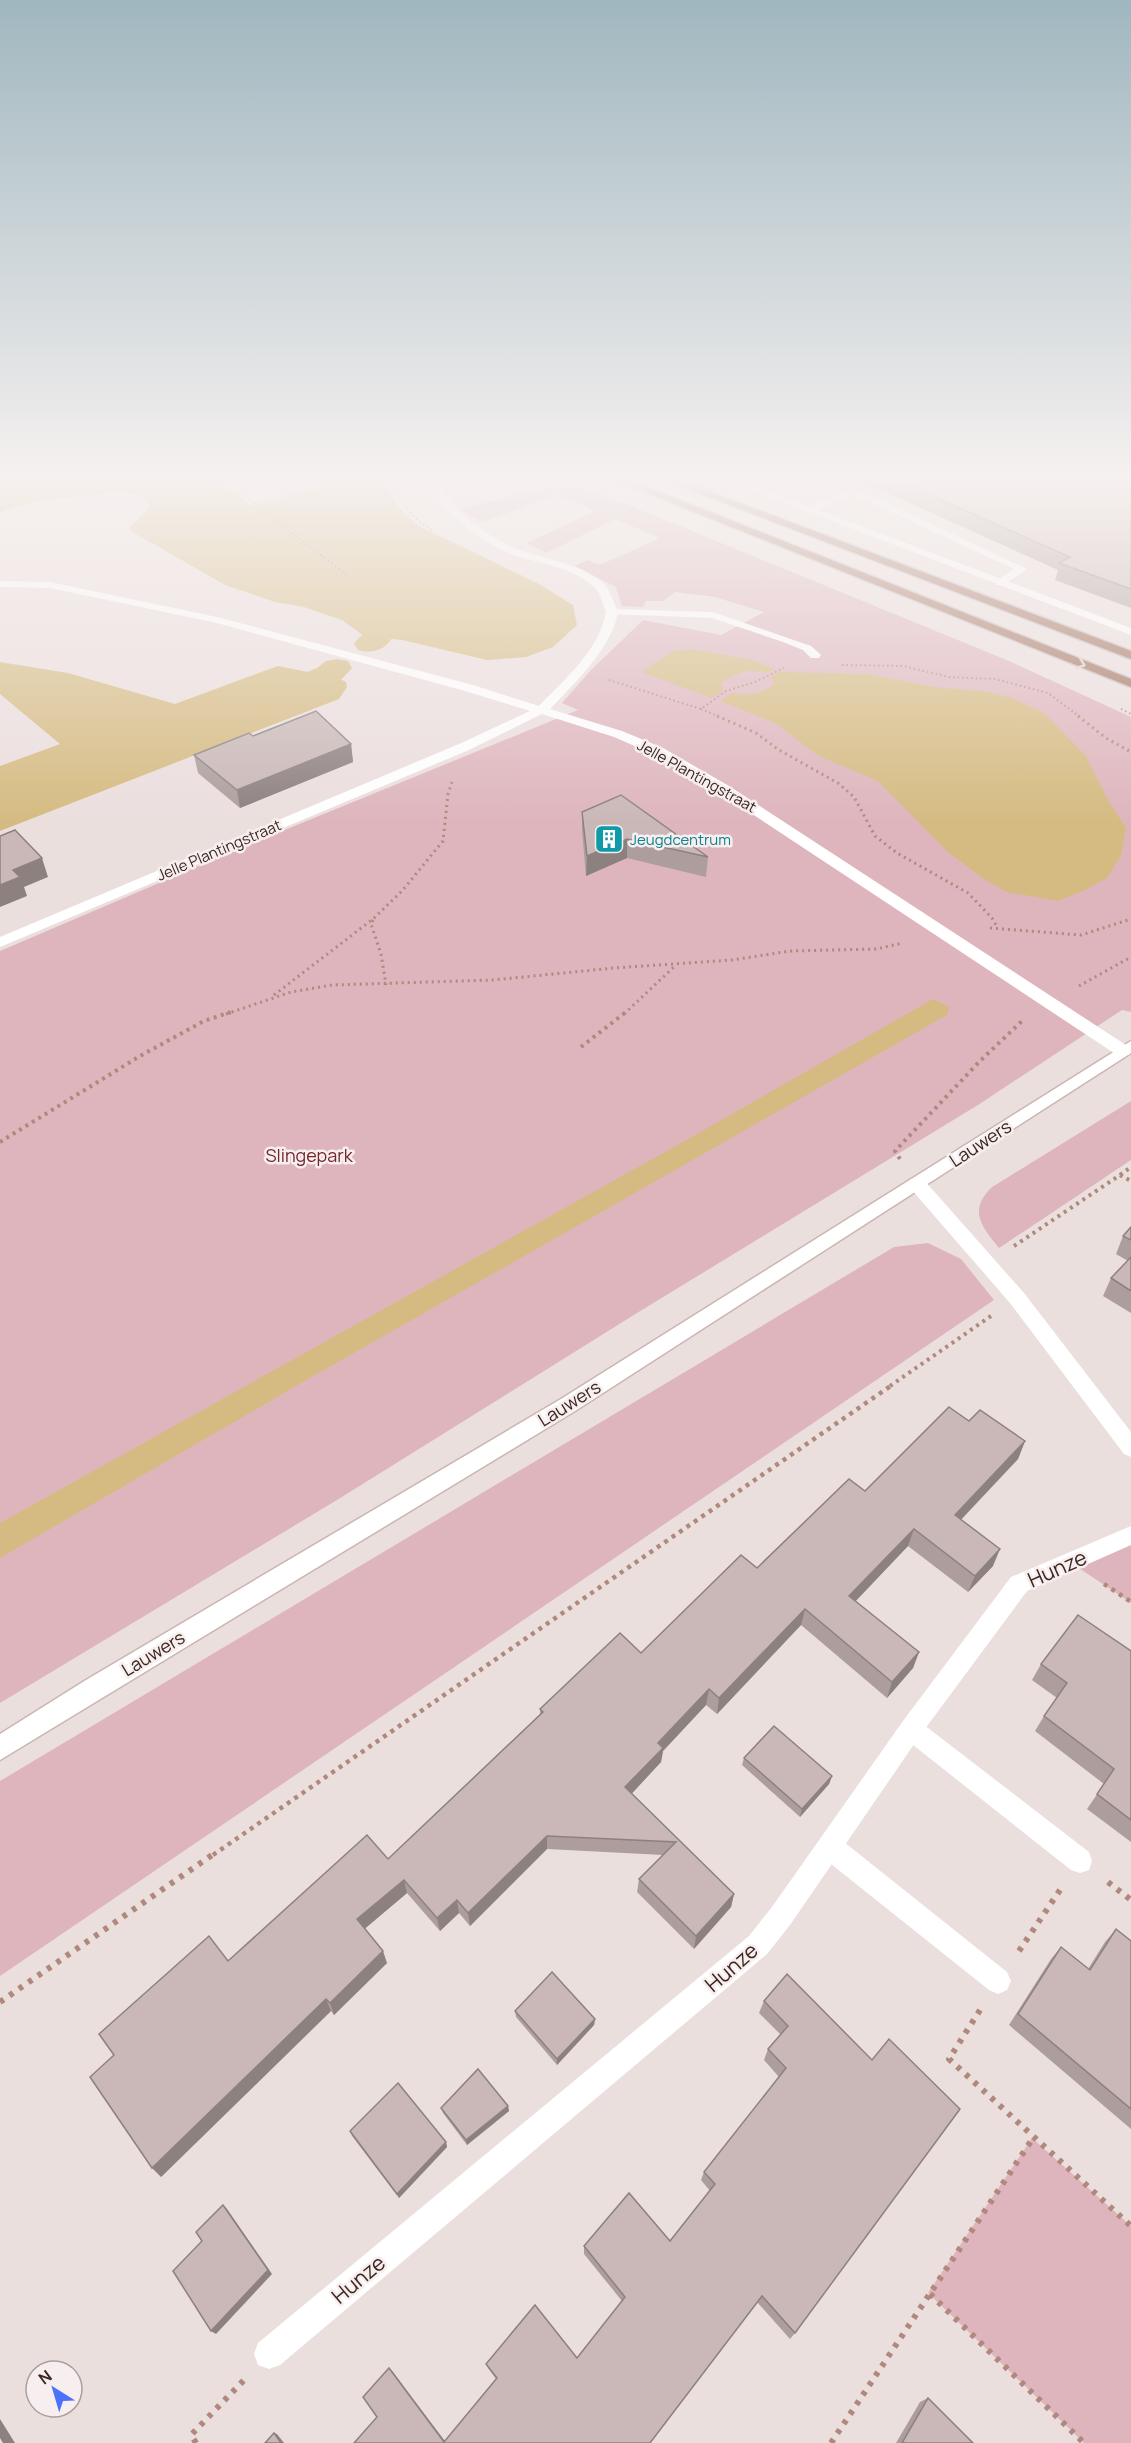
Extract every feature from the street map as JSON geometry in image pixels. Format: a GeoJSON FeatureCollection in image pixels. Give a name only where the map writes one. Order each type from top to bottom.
{"type":"FeatureCollection","features":[{"type":"Feature","properties":{"kind":"main road"},"geometry":{"type":"LineString","coordinates":[[909,595],[1131,683]]}},
{"type":"Feature","properties":{"kind":"main road"},"geometry":{"type":"LineString","coordinates":[[973,595],[1131,655]]}},
{"type":"Feature","properties":{"kind":"street"},"geometry":{"type":"LineString","coordinates":[[97,595],[257,629],[543,709],[579,672],[607,630],[612,612],[604,595]]}},
{"type":"Feature","properties":{"kind":"street"},"geometry":{"type":"LineString","coordinates":[[1032,595],[1131,632]]}},
{"type":"Feature","properties":{"kind":"street"},"geometry":{"type":"LineString","coordinates":[[612,612],[713,615],[787,640],[807,648],[815,655]]}},
{"type":"Feature","properties":{"kind":"street","name":"Jelle Plantingstraat"},"geometry":{"type":"LineString","coordinates":[[0,942],[464,747],[543,709],[618,734],[676,761],[724,789],[1048,1003],[1127,1049]]}},
{"type":"Feature","properties":{"kind":"street","name":"Lauwers"},"geometry":{"type":"LineString","coordinates":[[0,1748],[115,1676],[568,1405],[1127,1049]]}},
{"type":"Feature","properties":{"kind":"street"},"geometry":{"type":"LineString","coordinates":[[917,1184],[1017,1298],[1131,1448]]}},
{"type":"Feature","properties":{"kind":"street","name":"Hunze"},"geometry":{"type":"LineString","coordinates":[[269,2354],[758,1945],[830,1847],[911,1729],[1019,1584],[1131,1535]]}},
{"type":"Feature","properties":{"kind":"street"},"geometry":{"type":"LineString","coordinates":[[911,1729],[1080,1861]]}},
{"type":"Feature","properties":{"kind":"street"},"geometry":{"type":"LineString","coordinates":[[830,1847],[998,1982]]}},
{"type":"Feature","properties":{"kind":"path"},"geometry":{"type":"LineString","coordinates":[[701,709],[726,691],[755,682],[815,655]]}},
{"type":"Feature","properties":{"kind":"path"},"geometry":{"type":"LineString","coordinates":[[834,665],[856,663],[903,666],[949,677],[995,679],[1048,693],[1106,738],[1131,752]]}},
{"type":"Feature","properties":{"kind":"path"},"geometry":{"type":"LineString","coordinates":[[579,672],[701,709],[756,733],[788,755],[838,783],[854,797],[875,836],[897,853],[968,893],[992,918],[997,927]]}},
{"type":"Feature","properties":{"kind":"path"},"geometry":{"type":"LineString","coordinates":[[271,997],[373,919],[402,891],[443,841],[448,794],[464,747]]}},
{"type":"Feature","properties":{"kind":"path"},"geometry":{"type":"LineString","coordinates":[[373,919],[371,924],[384,965],[386,985]]}},
{"type":"Feature","properties":{"kind":"path"},"geometry":{"type":"LineString","coordinates":[[0,1142],[140,1056],[204,1021],[271,997],[332,985],[494,980],[614,968],[732,960],[790,951],[876,949],[945,933],[997,927],[1028,932],[1081,935],[1131,919]]}},
{"type":"Feature","properties":{"kind":"path"},"geometry":{"type":"LineString","coordinates":[[917,1184],[895,1151],[979,1062],[1025,1018],[1131,957]]}},
{"type":"Feature","properties":{"kind":"path"},"geometry":{"type":"LineString","coordinates":[[581,1047],[639,1002],[676,964]]}},
{"type":"Feature","properties":{"kind":"path"},"geometry":{"type":"LineString","coordinates":[[987,1264],[1131,1167]]}},
{"type":"Feature","properties":{"kind":"path"},"geometry":{"type":"LineString","coordinates":[[1120,1175],[1131,1181]]}},
{"type":"Feature","properties":{"kind":"path"},"geometry":{"type":"LineString","coordinates":[[0,2002],[1017,1298]]}},
{"type":"Feature","properties":{"kind":"path"},"geometry":{"type":"LineString","coordinates":[[1080,1861],[949,2059],[1131,2226]]}},
{"type":"Feature","properties":{"kind":"path"},"geometry":{"type":"LineString","coordinates":[[831,2443],[1033,2138]]}},
{"type":"Feature","properties":{"kind":"path"},"geometry":{"type":"LineString","coordinates":[[930,2294],[1084,2443]]}},
{"type":"Feature","properties":{"kind":"path"},"geometry":{"type":"LineString","coordinates":[[196,2443],[192,2435],[269,2354]]}},
{"type":"Feature","properties":{"kind":"green space","name":"Slingepark"},"geometry":{"type":"Polygon","coordinates":[[[619,595],[671,595],[663,601],[646,601],[643,607],[622,606],[619,595]]]}},
{"type":"Feature","properties":{"kind":"green space","name":"Slingepark"},"geometry":{"type":"Polygon","coordinates":[[[699,595],[848,595],[1009,661],[1131,717],[1131,1012],[1122,1010],[978,1105],[637,1313],[337,1500],[0,1703],[0,951],[248,845],[578,710],[562,703],[592,669],[643,620],[721,635],[764,612],[715,597],[699,595]]]}},
{"type":"Feature","properties":{"kind":"green space"},"geometry":{"type":"Polygon","coordinates":[[[1131,1101],[1131,1160],[999,1248],[983,1225],[979,1211],[980,1203],[992,1187],[1131,1101]]]}},
{"type":"Feature","properties":{"kind":"green space"},"geometry":{"type":"Polygon","coordinates":[[[928,1243],[961,1259],[994,1300],[0,1976],[0,1781],[894,1247],[928,1243]]]}},
{"type":"Feature","properties":{"kind":"green space"},"geometry":{"type":"Polygon","coordinates":[[[1131,1535],[1131,1603],[1070,1562],[1131,1535]]]}},
{"type":"Feature","properties":{"kind":"green space"},"geometry":{"type":"Polygon","coordinates":[[[1032,2138],[1131,2226],[1131,2443],[1084,2443],[928,2293],[1032,2138]]]}},
{"type":"Feature","properties":{"kind":"shaded area"},"geometry":{"type":"Polygon","coordinates":[[[254,595],[557,595],[573,605],[577,625],[553,647],[526,657],[487,660],[402,640],[364,636],[342,620],[304,607],[275,602],[254,595]]]}},
{"type":"Feature","properties":{"kind":"shaded area"},"geometry":{"type":"Polygon","coordinates":[[[692,649],[753,660],[775,669],[764,672],[746,671],[735,675],[721,683],[723,690],[712,698],[641,672],[675,650],[692,649]]]}},
{"type":"Feature","properties":{"kind":"shaded area"},"geometry":{"type":"Polygon","coordinates":[[[0,662],[68,673],[175,704],[278,666],[338,678],[346,682],[347,687],[339,699],[0,831],[0,766],[60,744],[0,694],[0,662]]]}},
{"type":"Feature","properties":{"kind":"shaded area"},"geometry":{"type":"Polygon","coordinates":[[[781,672],[866,674],[935,687],[989,692],[1013,698],[1044,713],[1085,755],[1108,800],[1126,828],[1121,855],[1107,878],[1058,901],[1007,892],[982,878],[947,851],[878,781],[819,756],[775,723],[720,701],[731,693],[749,694],[765,690],[775,683],[770,677],[781,672]]]}},
{"type":"Feature","properties":{"kind":"shaded area"},"geometry":{"type":"Polygon","coordinates":[[[933,999],[949,1007],[947,1015],[303,1382],[0,1558],[0,1523],[683,1142],[933,999]]]}},
{"type":"Feature","properties":{"kind":"building"},"geometry":{"type":"Polygon","coordinates":[[[316,711],[351,744],[237,790],[194,755],[249,733],[253,736],[316,711]]]}},
{"type":"Feature","properties":{"kind":"building"},"geometry":{"type":"Polygon","coordinates":[[[621,795],[708,857],[627,839],[587,856],[582,812],[621,795]]]}},
{"type":"Feature","properties":{"kind":"building"},"geometry":{"type":"Polygon","coordinates":[[[15,830],[42,858],[13,870],[20,877],[0,885],[0,836],[15,830]]]}},
{"type":"Feature","properties":{"kind":"building"},"geometry":{"type":"Polygon","coordinates":[[[1131,1227],[1131,1240],[1123,1236],[1131,1227]]]}},
{"type":"Feature","properties":{"kind":"building"},"geometry":{"type":"Polygon","coordinates":[[[1131,1257],[1131,1291],[1111,1278],[1131,1257]]]}},
{"type":"Feature","properties":{"kind":"building"},"geometry":{"type":"Polygon","coordinates":[[[949,1407],[969,1421],[980,1410],[1025,1441],[955,1515],[1000,1549],[975,1576],[914,1529],[849,1596],[919,1652],[892,1682],[805,1609],[719,1698],[709,1689],[658,1743],[663,1748],[625,1787],[734,1894],[696,1936],[639,1879],[676,1842],[547,1836],[468,1913],[457,1900],[437,1918],[404,1880],[357,1919],[383,1951],[330,2003],[326,1999],[152,2168],[90,2077],[114,2055],[99,2034],[209,1936],[228,1961],[367,1835],[388,1859],[543,1712],[540,1709],[620,1633],[641,1653],[741,1555],[757,1568],[849,1479],[865,1491],[949,1407]]]}},
{"type":"Feature","properties":{"kind":"building"},"geometry":{"type":"Polygon","coordinates":[[[1078,1615],[1131,1651],[1131,1820],[1097,1794],[1114,1769],[1044,1716],[1067,1683],[1041,1664],[1078,1615]]]}},
{"type":"Feature","properties":{"kind":"building"},"geometry":{"type":"Polygon","coordinates":[[[774,1726],[832,1776],[802,1809],[744,1758],[774,1726]]]}},
{"type":"Feature","properties":{"kind":"building"},"geometry":{"type":"Polygon","coordinates":[[[1116,1929],[1131,1941],[1131,2109],[1018,2014],[1061,1947],[1090,1970],[1116,1929]]]}},
{"type":"Feature","properties":{"kind":"building"},"geometry":{"type":"Polygon","coordinates":[[[552,1972],[595,2019],[557,2059],[515,2011],[552,1972]]]}},
{"type":"Feature","properties":{"kind":"building"},"geometry":{"type":"Polygon","coordinates":[[[787,1974],[872,2060],[889,2039],[960,2109],[795,2333],[762,2296],[650,2443],[354,2443],[377,2417],[363,2397],[389,2368],[444,2442],[497,2378],[486,2364],[535,2305],[577,2358],[625,2297],[584,2246],[629,2193],[670,2241],[715,2184],[704,2172],[786,2068],[768,2049],[788,2026],[764,2001],[787,1974]]]}},
{"type":"Feature","properties":{"kind":"building"},"geometry":{"type":"Polygon","coordinates":[[[478,2069],[508,2106],[466,2140],[441,2108],[478,2069]]]}},
{"type":"Feature","properties":{"kind":"building"},"geometry":{"type":"Polygon","coordinates":[[[398,2083],[446,2142],[397,2194],[350,2131],[398,2083]]]}},
{"type":"Feature","properties":{"kind":"building"},"geometry":{"type":"Polygon","coordinates":[[[223,2205],[268,2270],[211,2331],[173,2271],[202,2241],[196,2232],[223,2205]]]}},
{"type":"Feature","properties":{"kind":"building"},"geometry":{"type":"Polygon","coordinates":[[[928,2398],[973,2443],[902,2443],[928,2398]]]}},
{"type":"Feature","properties":{"kind":"building"},"geometry":{"type":"Polygon","coordinates":[[[274,2433],[281,2443],[265,2443],[274,2433]]]}},
{"type":"Feature","properties":{"kind":"waterway"},"geometry":{"type":"LineString","coordinates":[[369,644],[378,637]]}},
{"type":"Feature","properties":{"kind":"waterway"},"geometry":{"type":"LineString","coordinates":[[269,700],[328,675],[337,668]]}},
{"type":"Feature","properties":{"kind":"place","name":"Jeugdcentrum"},"geometry":{"type":"Point","coordinates":[609,839]}}]}
